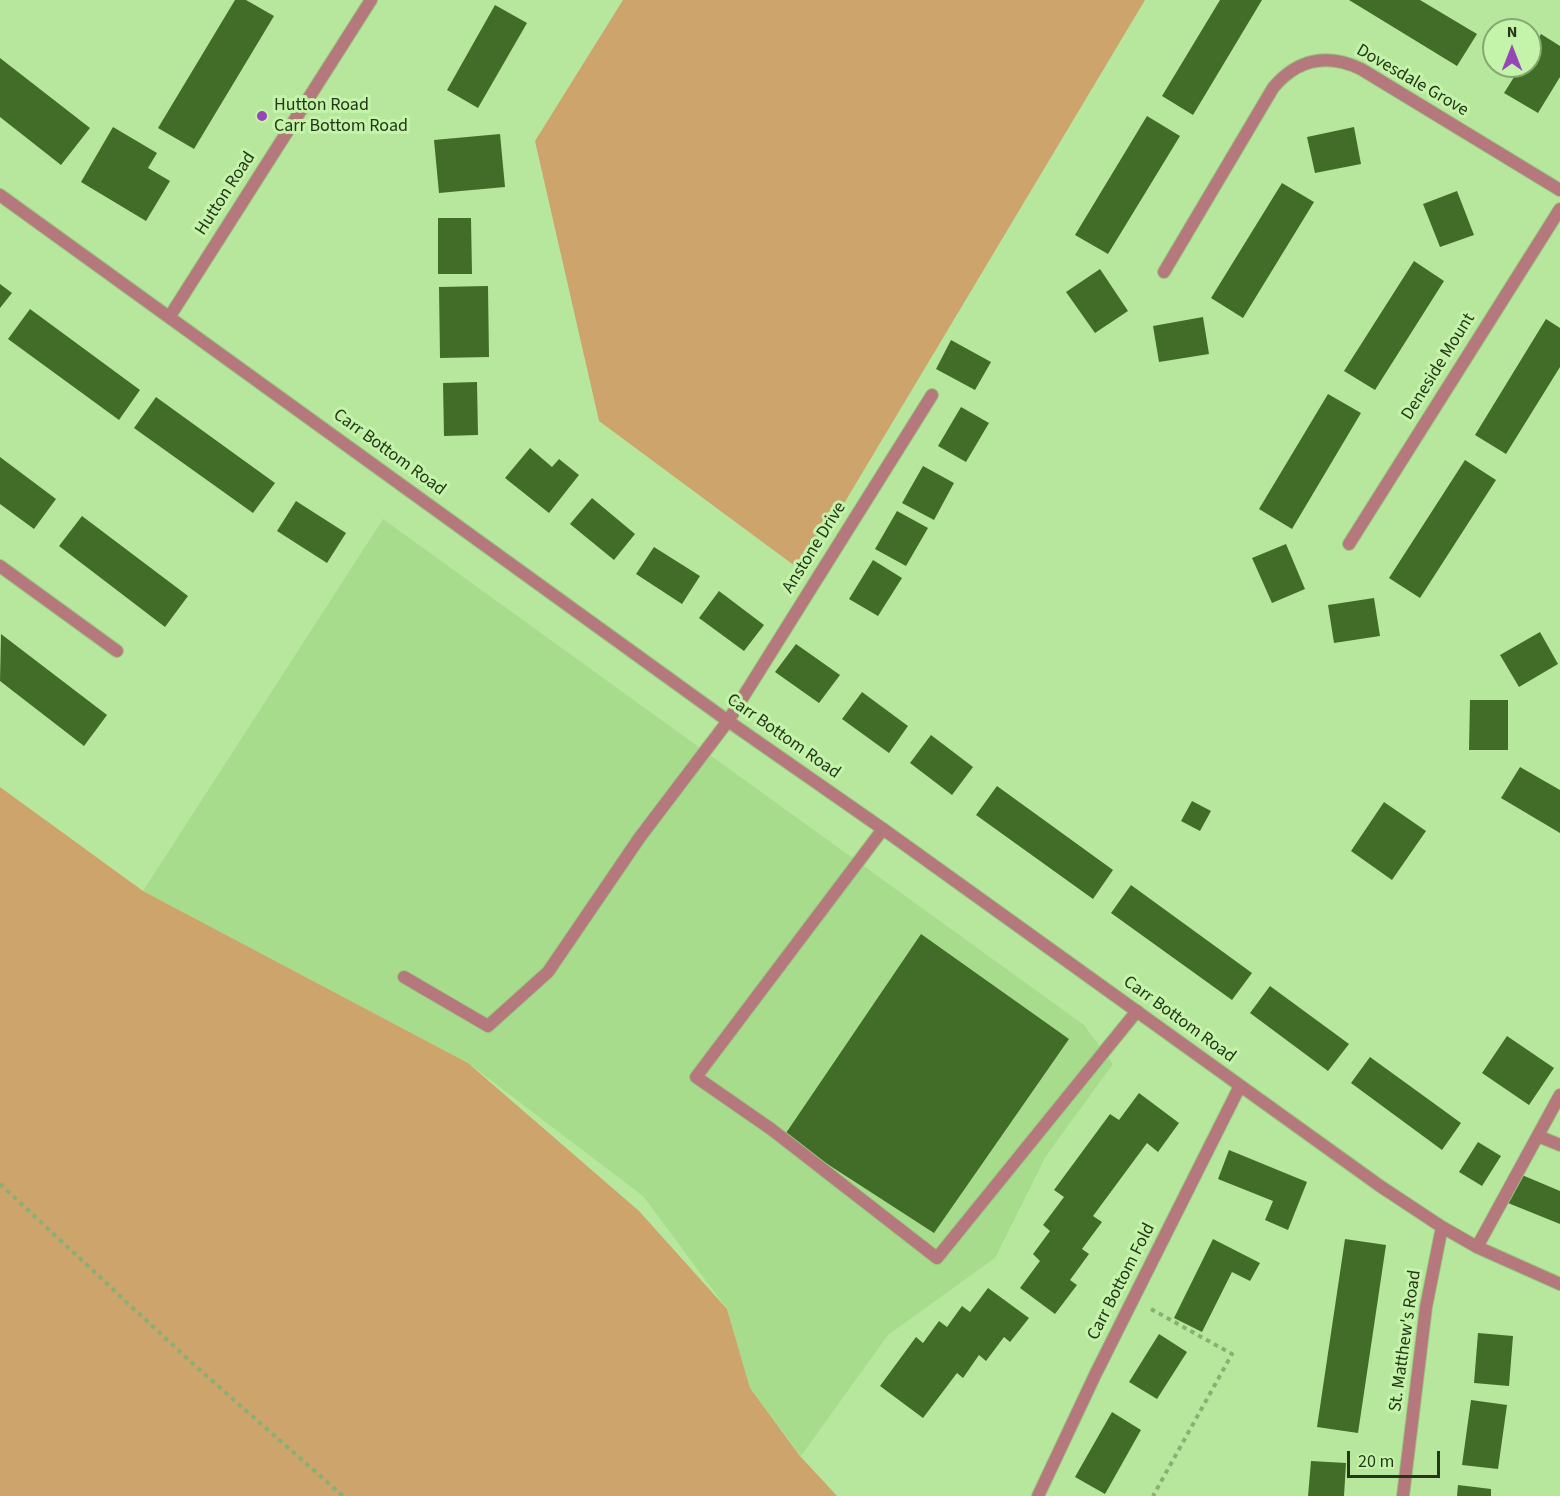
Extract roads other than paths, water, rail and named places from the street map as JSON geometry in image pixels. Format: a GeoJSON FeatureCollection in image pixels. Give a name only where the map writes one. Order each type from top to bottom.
{"type":"FeatureCollection","features":[{"type":"Feature","properties":{"kind":"street","name":"Hutton Road"},"geometry":{"type":"LineString","coordinates":[[170,316],[371,0]]}},
{"type":"Feature","properties":{"kind":"street","name":"Dovesdale Grove"},"geometry":{"type":"LineString","coordinates":[[1164,272],[1273,88],[1290,71],[1312,60],[1346,62],[1361,69],[1560,190]]}},
{"type":"Feature","properties":{"kind":"street","name":"Carr Bottom Road"},"geometry":{"type":"LineString","coordinates":[[0,195],[728,721],[883,829],[1240,1086],[1442,1227],[1477,1247],[1560,1284]]}},
{"type":"Feature","properties":{"kind":"street","name":"Deneside Mount"},"geometry":{"type":"LineString","coordinates":[[1348,544],[1560,209]]}},
{"type":"Feature","properties":{"kind":"street","name":"Anstone Drive"},"geometry":{"type":"LineString","coordinates":[[404,977],[488,1026],[548,972],[640,837],[728,721],[932,395]]}},
{"type":"Feature","properties":{"kind":"street"},"geometry":{"type":"LineString","coordinates":[[0,566],[117,651]]}},
{"type":"Feature","properties":{"kind":"street"},"geometry":{"type":"LineString","coordinates":[[883,829],[696,1077],[771,1129],[937,1258],[1137,1011]]}},
{"type":"Feature","properties":{"kind":"street","name":"Carr Bottom Fold"},"geometry":{"type":"LineString","coordinates":[[1038,1496],[1133,1298],[1240,1086]]}},
{"type":"Feature","properties":{"kind":"street"},"geometry":{"type":"LineString","coordinates":[[1477,1247],[1503,1195],[1560,1095]]}},
{"type":"Feature","properties":{"kind":"street"},"geometry":{"type":"LineString","coordinates":[[1538,1136],[1560,1145]]}},
{"type":"Feature","properties":{"kind":"street","name":"St. Matthew's Road"},"geometry":{"type":"LineString","coordinates":[[1403,1496],[1426,1307],[1442,1227]]}},
{"type":"Feature","properties":{"kind":"place","name":"Hutton Road Carr Bottom Road"},"geometry":{"type":"Point","coordinates":[262,116]}}]}
